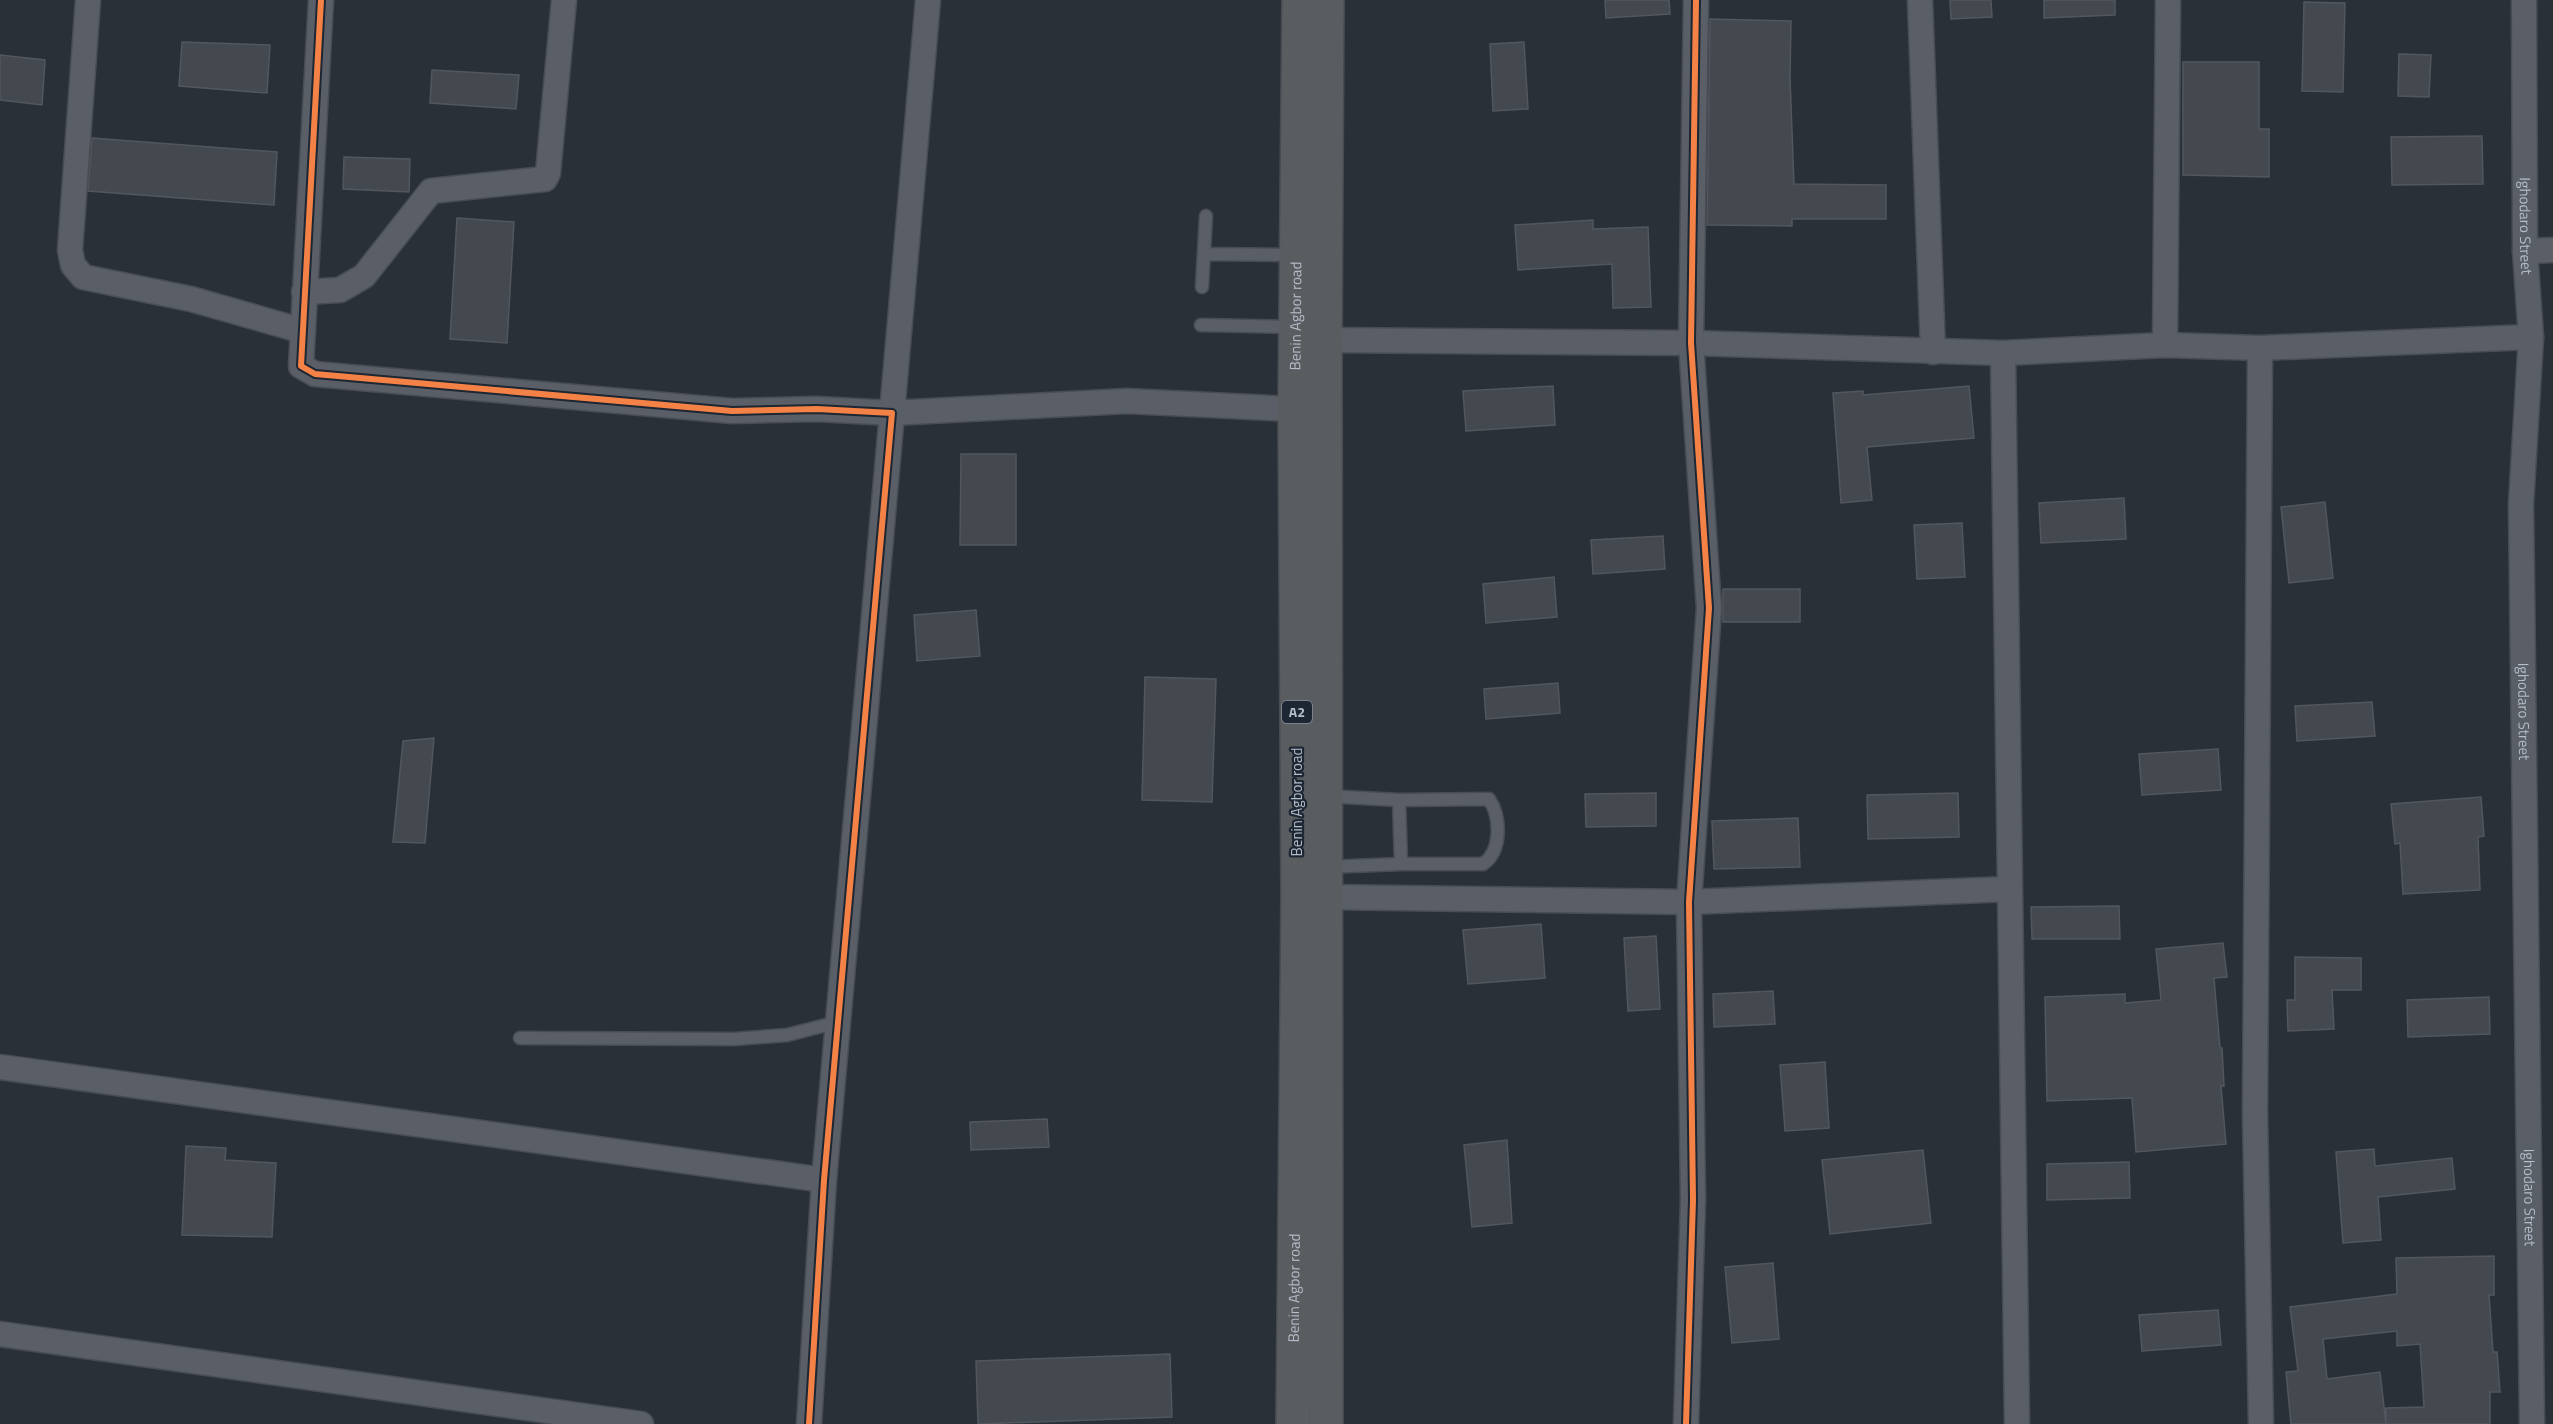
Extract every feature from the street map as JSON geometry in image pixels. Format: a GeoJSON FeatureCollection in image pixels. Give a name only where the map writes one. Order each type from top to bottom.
{"type":"FeatureCollection","features":[{"type":"Feature","properties":{"kind":"highway","name":"Benin Agbor road"},"geometry":{"type":"LineString","coordinates":[[1299,0],[1297,255],[1311,333]]}},
{"type":"Feature","properties":{"kind":"highway","name":"Benin Agbor road"},"geometry":{"type":"LineString","coordinates":[[1293,1424],[1298,909],[1311,333],[1327,0]]}},
{"type":"Feature","properties":{"kind":"highway","name":"Benin Agbor road"},"geometry":{"type":"LineString","coordinates":[[1310,410],[1325,796],[1326,1424]]}},
{"type":"Feature","properties":{"kind":"street"},"geometry":{"type":"LineString","coordinates":[[88,0],[70,250],[73,265],[83,277],[191,299],[303,331]]}},
{"type":"Feature","properties":{"kind":"street"},"geometry":{"type":"LineString","coordinates":[[321,0],[301,366],[315,374],[732,411],[817,409],[892,413],[1127,401],[1310,410]]}},
{"type":"Feature","properties":{"kind":"street"},"geometry":{"type":"LineString","coordinates":[[304,292],[339,290],[364,276],[431,191],[545,179],[548,173],[564,0]]}},
{"type":"Feature","properties":{"kind":"street"},"geometry":{"type":"LineString","coordinates":[[809,1424],[824,1180],[928,0]]}},
{"type":"Feature","properties":{"kind":"street"},"geometry":{"type":"LineString","coordinates":[[1686,1424],[1694,1200],[1689,902],[1709,608],[1691,343],[1696,0]]}},
{"type":"Feature","properties":{"kind":"street"},"geometry":{"type":"LineString","coordinates":[[1920,0],[1933,351]]}},
{"type":"Feature","properties":{"kind":"street"},"geometry":{"type":"LineString","coordinates":[[2165,345],[2168,0]]}},
{"type":"Feature","properties":{"kind":"street","name":"Ighodaro Street"},"geometry":{"type":"LineString","coordinates":[[2524,0],[2525,251],[2531,337],[2521,504],[2532,1424]]}},
{"type":"Feature","properties":{"kind":"street"},"geometry":{"type":"LineString","coordinates":[[2525,251],[2553,250]]}},
{"type":"Feature","properties":{"kind":"street"},"geometry":{"type":"LineString","coordinates":[[1311,333],[2003,354],[2165,345],[2260,348],[2531,337]]}},
{"type":"Feature","properties":{"kind":"street"},"geometry":{"type":"LineString","coordinates":[[2260,348],[2255,1113],[2261,1424]]}},
{"type":"Feature","properties":{"kind":"street"},"geometry":{"type":"LineString","coordinates":[[2003,354],[2017,1424]]}},
{"type":"Feature","properties":{"kind":"street"},"geometry":{"type":"LineString","coordinates":[[1325,882],[1689,902],[2009,889]]}},
{"type":"Feature","properties":{"kind":"street"},"geometry":{"type":"LineString","coordinates":[[0,1067],[824,1180]]}},
{"type":"Feature","properties":{"kind":"street"},"geometry":{"type":"LineString","coordinates":[[0,1334],[641,1424]]}},
{"type":"Feature","properties":{"kind":"lane"},"geometry":{"type":"LineString","coordinates":[[1202,287],[1206,216]]}},
{"type":"Feature","properties":{"kind":"lane"},"geometry":{"type":"LineString","coordinates":[[1204,254],[1297,255]]}},
{"type":"Feature","properties":{"kind":"lane"},"geometry":{"type":"LineString","coordinates":[[1201,325],[1311,333]]}},
{"type":"Feature","properties":{"kind":"lane"},"geometry":{"type":"LineString","coordinates":[[1325,796],[1399,800],[1489,799],[1496,810],[1496,846],[1492,858],[1483,864],[1401,864],[1325,882]]}},
{"type":"Feature","properties":{"kind":"lane"},"geometry":{"type":"LineString","coordinates":[[1399,800],[1401,864]]}},
{"type":"Feature","properties":{"kind":"lane"},"geometry":{"type":"LineString","coordinates":[[520,1038],[734,1039],[787,1035],[838,1022]]}},
{"type":"Feature","properties":{"kind":"building"},"geometry":{"type":"Polygon","coordinates":[[[1605,0],[1669,0],[1670,14],[1606,18],[1605,0]]]}},
{"type":"Feature","properties":{"kind":"building"},"geometry":{"type":"Polygon","coordinates":[[[1950,0],[1991,0],[1992,17],[1951,19],[1950,0]]]}},
{"type":"Feature","properties":{"kind":"building"},"geometry":{"type":"Polygon","coordinates":[[[2044,0],[2115,0],[2115,15],[2044,18],[2044,0]]]}},
{"type":"Feature","properties":{"kind":"building"},"geometry":{"type":"Polygon","coordinates":[[[2304,2],[2345,3],[2343,92],[2302,91],[2304,2]]]}},
{"type":"Feature","properties":{"kind":"building"},"geometry":{"type":"Polygon","coordinates":[[[1710,19],[1791,21],[1790,78],[1794,184],[1886,185],[1886,219],[1792,219],[1792,226],[1707,225],[1710,19]]]}},
{"type":"Feature","properties":{"kind":"building"},"geometry":{"type":"Polygon","coordinates":[[[182,42],[270,45],[267,93],[179,86],[182,42]]]}},
{"type":"Feature","properties":{"kind":"building"},"geometry":{"type":"Polygon","coordinates":[[[1524,42],[1528,109],[1493,111],[1490,44],[1524,42]]]}},
{"type":"Feature","properties":{"kind":"building"},"geometry":{"type":"Polygon","coordinates":[[[2399,54],[2431,55],[2429,97],[2398,96],[2399,54]]]}},
{"type":"Feature","properties":{"kind":"building"},"geometry":{"type":"Polygon","coordinates":[[[0,55],[45,60],[42,105],[0,100],[0,55]]]}},
{"type":"Feature","properties":{"kind":"building"},"geometry":{"type":"Polygon","coordinates":[[[2183,62],[2259,62],[2259,129],[2269,129],[2269,177],[2183,175],[2183,62]]]}},
{"type":"Feature","properties":{"kind":"building"},"geometry":{"type":"Polygon","coordinates":[[[432,70],[519,75],[516,109],[430,103],[432,70]]]}},
{"type":"Feature","properties":{"kind":"building"},"geometry":{"type":"Polygon","coordinates":[[[2482,136],[2483,184],[2392,185],[2391,137],[2482,136]]]}},
{"type":"Feature","properties":{"kind":"building"},"geometry":{"type":"Polygon","coordinates":[[[92,138],[277,152],[274,205],[88,191],[92,138]]]}},
{"type":"Feature","properties":{"kind":"building"},"geometry":{"type":"Polygon","coordinates":[[[344,157],[410,159],[409,192],[343,189],[344,157]]]}},
{"type":"Feature","properties":{"kind":"building"},"geometry":{"type":"Polygon","coordinates":[[[457,218],[514,222],[507,343],[450,339],[457,218]]]}},
{"type":"Feature","properties":{"kind":"building"},"geometry":{"type":"Polygon","coordinates":[[[1593,220],[1593,229],[1648,227],[1651,307],[1613,308],[1612,264],[1518,270],[1515,225],[1593,220]]]}},
{"type":"Feature","properties":{"kind":"building"},"geometry":{"type":"Polygon","coordinates":[[[1553,386],[1555,425],[1466,431],[1463,391],[1553,386]]]}},
{"type":"Feature","properties":{"kind":"building"},"geometry":{"type":"Polygon","coordinates":[[[1969,386],[1974,438],[1867,447],[1872,500],[1841,503],[1833,393],[1863,391],[1863,395],[1969,386]]]}},
{"type":"Feature","properties":{"kind":"building"},"geometry":{"type":"Polygon","coordinates":[[[961,454],[1016,454],[1016,545],[960,545],[961,454]]]}},
{"type":"Feature","properties":{"kind":"building"},"geometry":{"type":"Polygon","coordinates":[[[2124,498],[2126,539],[2041,543],[2039,503],[2124,498]]]}},
{"type":"Feature","properties":{"kind":"building"},"geometry":{"type":"Polygon","coordinates":[[[2325,502],[2333,578],[2289,583],[2281,507],[2325,502]]]}},
{"type":"Feature","properties":{"kind":"building"},"geometry":{"type":"Polygon","coordinates":[[[1962,523],[1965,577],[1917,579],[1914,525],[1962,523]]]}},
{"type":"Feature","properties":{"kind":"building"},"geometry":{"type":"Polygon","coordinates":[[[1663,536],[1665,569],[1593,574],[1591,540],[1663,536]]]}},
{"type":"Feature","properties":{"kind":"building"},"geometry":{"type":"Polygon","coordinates":[[[1554,577],[1557,617],[1486,623],[1483,584],[1554,577]]]}},
{"type":"Feature","properties":{"kind":"building"},"geometry":{"type":"Polygon","coordinates":[[[1723,589],[1800,589],[1800,622],[1723,622],[1723,589]]]}},
{"type":"Feature","properties":{"kind":"building"},"geometry":{"type":"Polygon","coordinates":[[[976,610],[980,656],[917,661],[914,615],[976,610]]]}},
{"type":"Feature","properties":{"kind":"building"},"geometry":{"type":"Polygon","coordinates":[[[1145,677],[1216,679],[1212,802],[1142,800],[1145,677]]]}},
{"type":"Feature","properties":{"kind":"building"},"geometry":{"type":"Polygon","coordinates":[[[1558,683],[1560,713],[1486,719],[1484,689],[1558,683]]]}},
{"type":"Feature","properties":{"kind":"building"},"geometry":{"type":"Polygon","coordinates":[[[2372,702],[2375,736],[2297,741],[2295,706],[2372,702]]]}},
{"type":"Feature","properties":{"kind":"building"},"geometry":{"type":"Polygon","coordinates":[[[434,738],[425,843],[393,842],[403,741],[434,738]]]}},
{"type":"Feature","properties":{"kind":"building"},"geometry":{"type":"Polygon","coordinates":[[[2218,749],[2221,790],[2142,795],[2139,754],[2218,749]]]}},
{"type":"Feature","properties":{"kind":"building"},"geometry":{"type":"Polygon","coordinates":[[[1656,793],[1656,826],[1586,827],[1585,794],[1656,793]]]}},
{"type":"Feature","properties":{"kind":"building"},"geometry":{"type":"Polygon","coordinates":[[[1958,793],[1959,837],[1868,839],[1867,795],[1958,793]]]}},
{"type":"Feature","properties":{"kind":"building"},"geometry":{"type":"Polygon","coordinates":[[[2481,797],[2484,836],[2478,837],[2480,890],[2403,894],[2400,843],[2395,844],[2391,804],[2481,797]]]}},
{"type":"Feature","properties":{"kind":"building"},"geometry":{"type":"Polygon","coordinates":[[[1798,818],[1800,867],[1714,869],[1712,821],[1798,818]]]}},
{"type":"Feature","properties":{"kind":"building"},"geometry":{"type":"Polygon","coordinates":[[[2119,906],[2120,939],[2032,939],[2031,907],[2119,906]]]}},
{"type":"Feature","properties":{"kind":"building"},"geometry":{"type":"Polygon","coordinates":[[[1541,924],[1545,978],[1468,984],[1463,930],[1541,924]]]}},
{"type":"Feature","properties":{"kind":"building"},"geometry":{"type":"Polygon","coordinates":[[[1656,936],[1660,1009],[1628,1011],[1624,938],[1656,936]]]}},
{"type":"Feature","properties":{"kind":"building"},"geometry":{"type":"Polygon","coordinates":[[[2223,943],[2227,977],[2214,978],[2220,1048],[2222,1048],[2224,1086],[2221,1086],[2226,1144],[2136,1152],[2132,1098],[2047,1101],[2045,997],[2125,994],[2125,1003],[2161,1000],[2156,949],[2223,943]]]}},
{"type":"Feature","properties":{"kind":"building"},"geometry":{"type":"Polygon","coordinates":[[[2295,957],[2361,958],[2361,990],[2332,990],[2334,1029],[2288,1031],[2287,1000],[2295,1000],[2295,957]]]}},
{"type":"Feature","properties":{"kind":"building"},"geometry":{"type":"Polygon","coordinates":[[[1773,991],[1775,1024],[1714,1027],[1713,994],[1773,991]]]}},
{"type":"Feature","properties":{"kind":"building"},"geometry":{"type":"Polygon","coordinates":[[[2489,997],[2490,1034],[2408,1037],[2407,1000],[2489,997]]]}},
{"type":"Feature","properties":{"kind":"building"},"geometry":{"type":"Polygon","coordinates":[[[1825,1062],[1829,1128],[1785,1131],[1780,1065],[1825,1062]]]}},
{"type":"Feature","properties":{"kind":"building"},"geometry":{"type":"Polygon","coordinates":[[[1047,1119],[1049,1147],[971,1150],[970,1122],[1047,1119]]]}},
{"type":"Feature","properties":{"kind":"building"},"geometry":{"type":"Polygon","coordinates":[[[1507,1140],[1512,1223],[1472,1227],[1464,1145],[1507,1140]]]}},
{"type":"Feature","properties":{"kind":"building"},"geometry":{"type":"Polygon","coordinates":[[[186,1146],[226,1148],[225,1160],[276,1163],[272,1237],[182,1235],[186,1146]]]}},
{"type":"Feature","properties":{"kind":"building"},"geometry":{"type":"Polygon","coordinates":[[[2374,1149],[2375,1166],[2452,1158],[2455,1189],[2378,1197],[2381,1240],[2343,1243],[2336,1152],[2374,1149]]]}},
{"type":"Feature","properties":{"kind":"building"},"geometry":{"type":"Polygon","coordinates":[[[1923,1150],[1931,1223],[1830,1234],[1822,1160],[1923,1150]]]}},
{"type":"Feature","properties":{"kind":"building"},"geometry":{"type":"Polygon","coordinates":[[[2129,1162],[2130,1198],[2047,1200],[2047,1164],[2129,1162]]]}},
{"type":"Feature","properties":{"kind":"building"},"geometry":{"type":"Polygon","coordinates":[[[2494,1256],[2494,1295],[2489,1295],[2493,1352],[2497,1352],[2500,1392],[2490,1392],[2490,1424],[2291,1424],[2286,1372],[2298,1371],[2290,1307],[2397,1294],[2396,1258],[2494,1256]],[[2397,1331],[2323,1339],[2327,1379],[2380,1372],[2386,1424],[2386,1408],[2424,1407],[2420,1344],[2397,1346],[2397,1331]]]}},
{"type":"Feature","properties":{"kind":"building"},"geometry":{"type":"Polygon","coordinates":[[[1773,1263],[1779,1339],[1732,1343],[1725,1267],[1773,1263]]]}},
{"type":"Feature","properties":{"kind":"building"},"geometry":{"type":"Polygon","coordinates":[[[2218,1310],[2221,1345],[2142,1351],[2139,1315],[2218,1310]]]}},
{"type":"Feature","properties":{"kind":"building"},"geometry":{"type":"Polygon","coordinates":[[[1170,1354],[1172,1417],[978,1424],[976,1361],[1170,1354]]]}},
{"type":"Feature","properties":{"kind":"cycle path"},"geometry":{"type":"LineString","coordinates":[[321,0],[301,366],[315,374],[732,411],[817,409],[892,413],[824,1180],[809,1424]]}},
{"type":"Feature","properties":{"kind":"cycle path"},"geometry":{"type":"LineString","coordinates":[[1686,1424],[1693,1200],[1689,902],[1709,608],[1691,343],[1696,0]]}}]}
